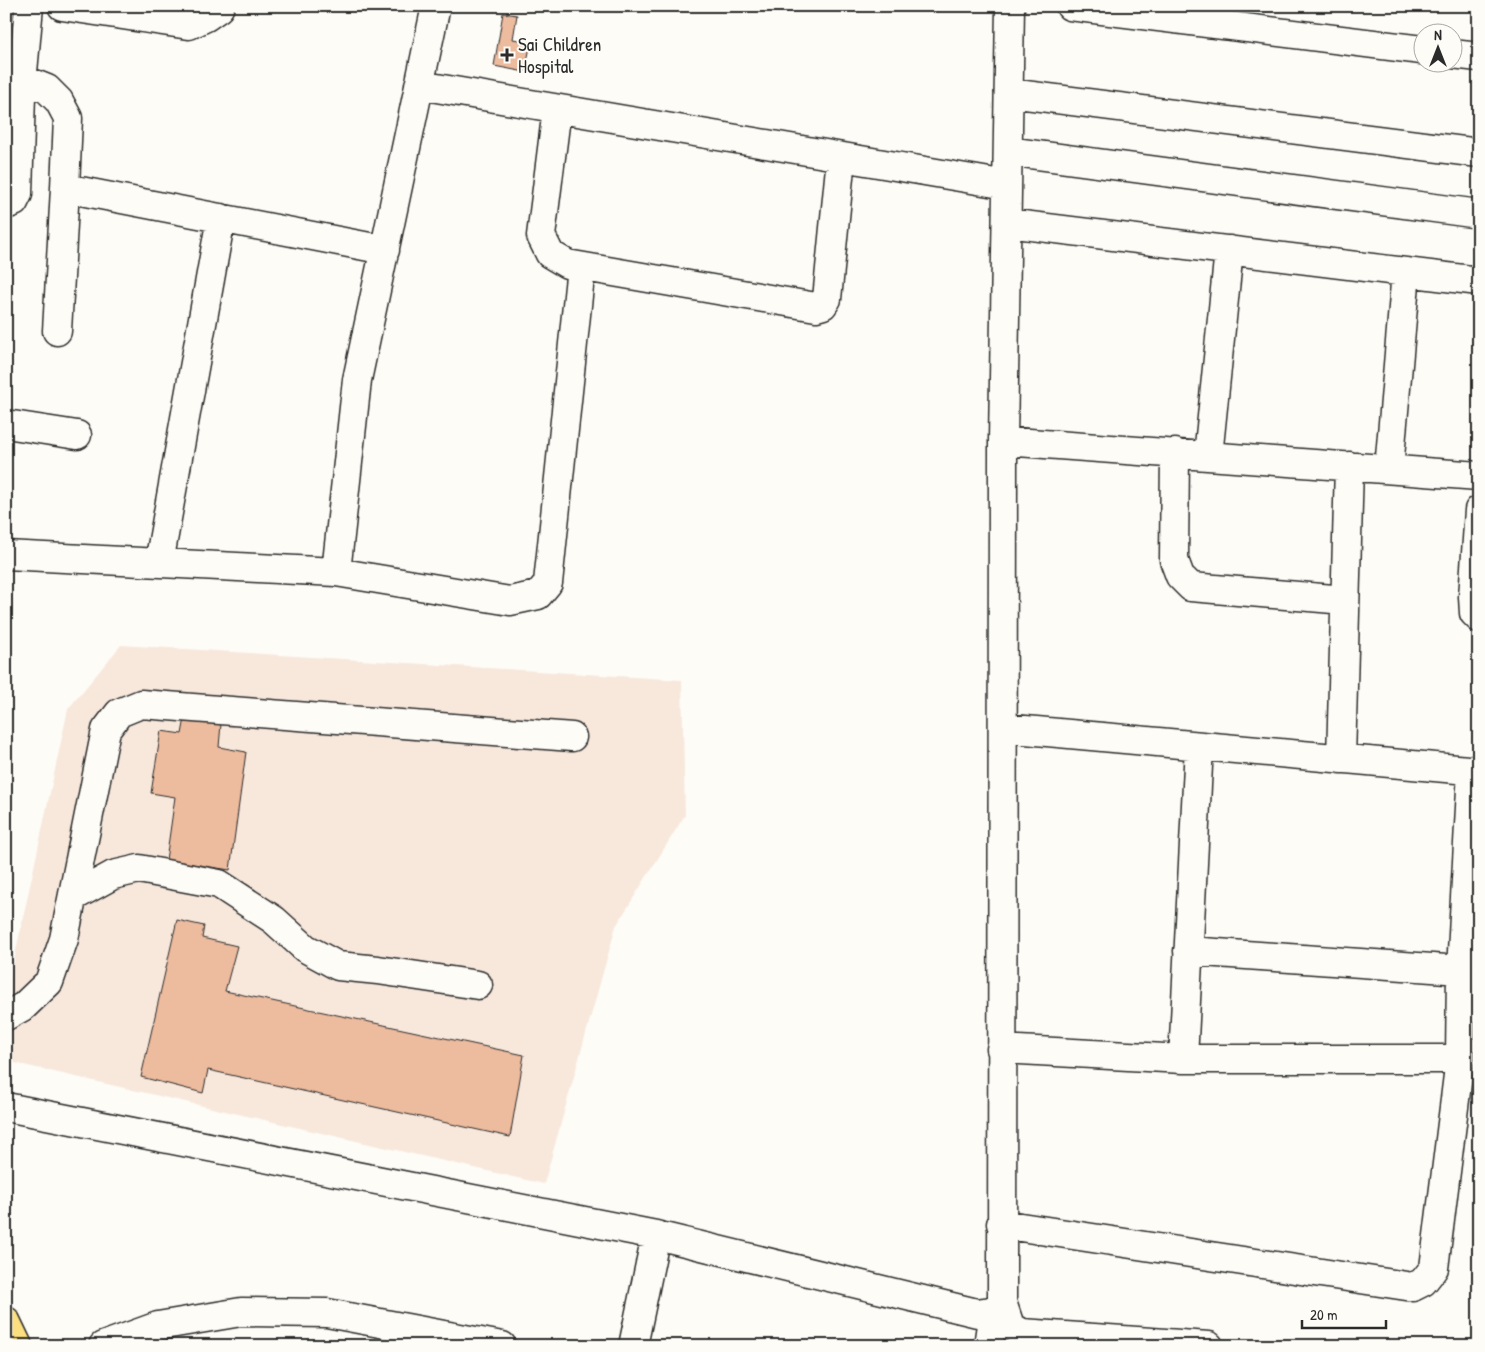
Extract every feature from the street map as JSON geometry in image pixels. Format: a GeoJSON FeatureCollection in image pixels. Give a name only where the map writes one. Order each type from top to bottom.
{"type":"FeatureCollection","features":[{"type":"Feature","properties":{"kind":"highway"},"geometry":{"type":"LineString","coordinates":[[6,1321],[18,1346]]}},
{"type":"Feature","properties":{"kind":"street"},"geometry":{"type":"LineString","coordinates":[[6,205],[14,202],[18,194],[22,79],[29,6]]}},
{"type":"Feature","properties":{"kind":"street"},"geometry":{"type":"LineString","coordinates":[[62,6],[188,25],[206,17],[220,6]]}},
{"type":"Feature","properties":{"kind":"street"},"geometry":{"type":"LineString","coordinates":[[336,572],[357,380],[436,6]]}},
{"type":"Feature","properties":{"kind":"street"},"geometry":{"type":"LineString","coordinates":[[988,1346],[998,1307],[1001,1224],[1003,441],[1010,6]]}},
{"type":"Feature","properties":{"kind":"street"},"geometry":{"type":"LineString","coordinates":[[1070,6],[1412,49]]}},
{"type":"Feature","properties":{"kind":"street"},"geometry":{"type":"LineString","coordinates":[[1462,55],[1479,57]]}},
{"type":"Feature","properties":{"kind":"street"},"geometry":{"type":"LineString","coordinates":[[22,79],[47,89],[59,101],[68,118],[57,331]]}},
{"type":"Feature","properties":{"kind":"street"},"geometry":{"type":"LineString","coordinates":[[419,85],[557,110],[1007,185]]}},
{"type":"Feature","properties":{"kind":"street"},"geometry":{"type":"LineString","coordinates":[[1009,93],[1479,153]]}},
{"type":"Feature","properties":{"kind":"street"},"geometry":{"type":"LineString","coordinates":[[557,110],[542,236],[550,254],[567,264],[816,307],[823,304],[827,299],[841,157]]}},
{"type":"Feature","properties":{"kind":"street"},"geometry":{"type":"LineString","coordinates":[[1008,151],[1479,214]]}},
{"type":"Feature","properties":{"kind":"street"},"geometry":{"type":"LineString","coordinates":[[65,188],[385,250]]}},
{"type":"Feature","properties":{"kind":"street"},"geometry":{"type":"LineString","coordinates":[[159,563],[221,218]]}},
{"type":"Feature","properties":{"kind":"street"},"geometry":{"type":"LineString","coordinates":[[1007,222],[1479,281]]}},
{"type":"Feature","properties":{"kind":"street"},"geometry":{"type":"LineString","coordinates":[[1208,456],[1229,250]]}},
{"type":"Feature","properties":{"kind":"street"},"geometry":{"type":"LineString","coordinates":[[6,555],[336,572],[510,602],[538,595],[548,583],[581,266]]}},
{"type":"Feature","properties":{"kind":"street"},"geometry":{"type":"LineString","coordinates":[[1389,469],[1406,272]]}},
{"type":"Feature","properties":{"kind":"street"},"geometry":{"type":"LineString","coordinates":[[6,424],[77,435]]}},
{"type":"Feature","properties":{"kind":"street"},"geometry":{"type":"LineString","coordinates":[[1003,441],[1479,476]]}},
{"type":"Feature","properties":{"kind":"street"},"geometry":{"type":"LineString","coordinates":[[1175,453],[1174,560],[1180,576],[1191,587],[1345,600]]}},
{"type":"Feature","properties":{"kind":"street"},"geometry":{"type":"LineString","coordinates":[[1341,759],[1349,466]]}},
{"type":"Feature","properties":{"kind":"street"},"geometry":{"type":"LineString","coordinates":[[1479,510],[1473,597],[1474,613],[1479,618]]}},
{"type":"Feature","properties":{"kind":"street"},"geometry":{"type":"LineString","coordinates":[[6,1016],[24,1006],[48,982],[64,939],[106,730],[119,713],[141,704],[572,737]]}},
{"type":"Feature","properties":{"kind":"street"},"geometry":{"type":"LineString","coordinates":[[1001,1224],[1412,1287],[1423,1282],[1434,1268],[1460,1059],[1461,970],[1475,771],[1002,728]]}},
{"type":"Feature","properties":{"kind":"street"},"geometry":{"type":"LineString","coordinates":[[1183,1059],[1199,746]]}},
{"type":"Feature","properties":{"kind":"street"},"geometry":{"type":"LineString","coordinates":[[72,898],[113,875],[139,869],[219,884],[274,920],[305,948],[338,966],[378,970],[478,986]]}},
{"type":"Feature","properties":{"kind":"street"},"geometry":{"type":"LineString","coordinates":[[1188,951],[1461,970]]}},
{"type":"Feature","properties":{"kind":"street"},"geometry":{"type":"LineString","coordinates":[[1001,1049],[1183,1059],[1460,1059]]}},
{"type":"Feature","properties":{"kind":"street"},"geometry":{"type":"LineString","coordinates":[[6,1107],[656,1235],[977,1314],[998,1307]]}},
{"type":"Feature","properties":{"kind":"street"},"geometry":{"type":"LineString","coordinates":[[633,1346],[656,1235]]}},
{"type":"Feature","properties":{"kind":"street"},"geometry":{"type":"LineString","coordinates":[[998,1307],[1010,1326],[1022,1333],[1209,1346]]}},
{"type":"Feature","properties":{"kind":"street"},"geometry":{"type":"LineString","coordinates":[[103,1346],[158,1326],[241,1312],[327,1312],[502,1346]]}},
{"type":"Feature","properties":{"kind":"shaded area"},"geometry":{"type":"Polygon","coordinates":[[[121,645],[682,680],[685,815],[616,926],[544,1184],[6,1061],[6,997],[68,709],[121,645]]]}},
{"type":"Feature","properties":{"kind":"building"},"geometry":{"type":"Polygon","coordinates":[[[503,13],[517,15],[513,39],[531,42],[525,72],[494,66],[503,13]]]}},
{"type":"Feature","properties":{"kind":"building"},"geometry":{"type":"Polygon","coordinates":[[[185,718],[221,724],[219,747],[246,752],[230,870],[166,860],[175,797],[151,793],[161,731],[182,734],[185,718]]]}},
{"type":"Feature","properties":{"kind":"building"},"geometry":{"type":"Polygon","coordinates":[[[177,920],[204,926],[202,938],[237,946],[225,991],[524,1055],[510,1137],[208,1070],[203,1093],[141,1077],[177,920]]]}},
{"type":"Feature","properties":{"kind":"place","name":"Sai Children Hospital"},"geometry":{"type":"Point","coordinates":[507,55]}}]}
